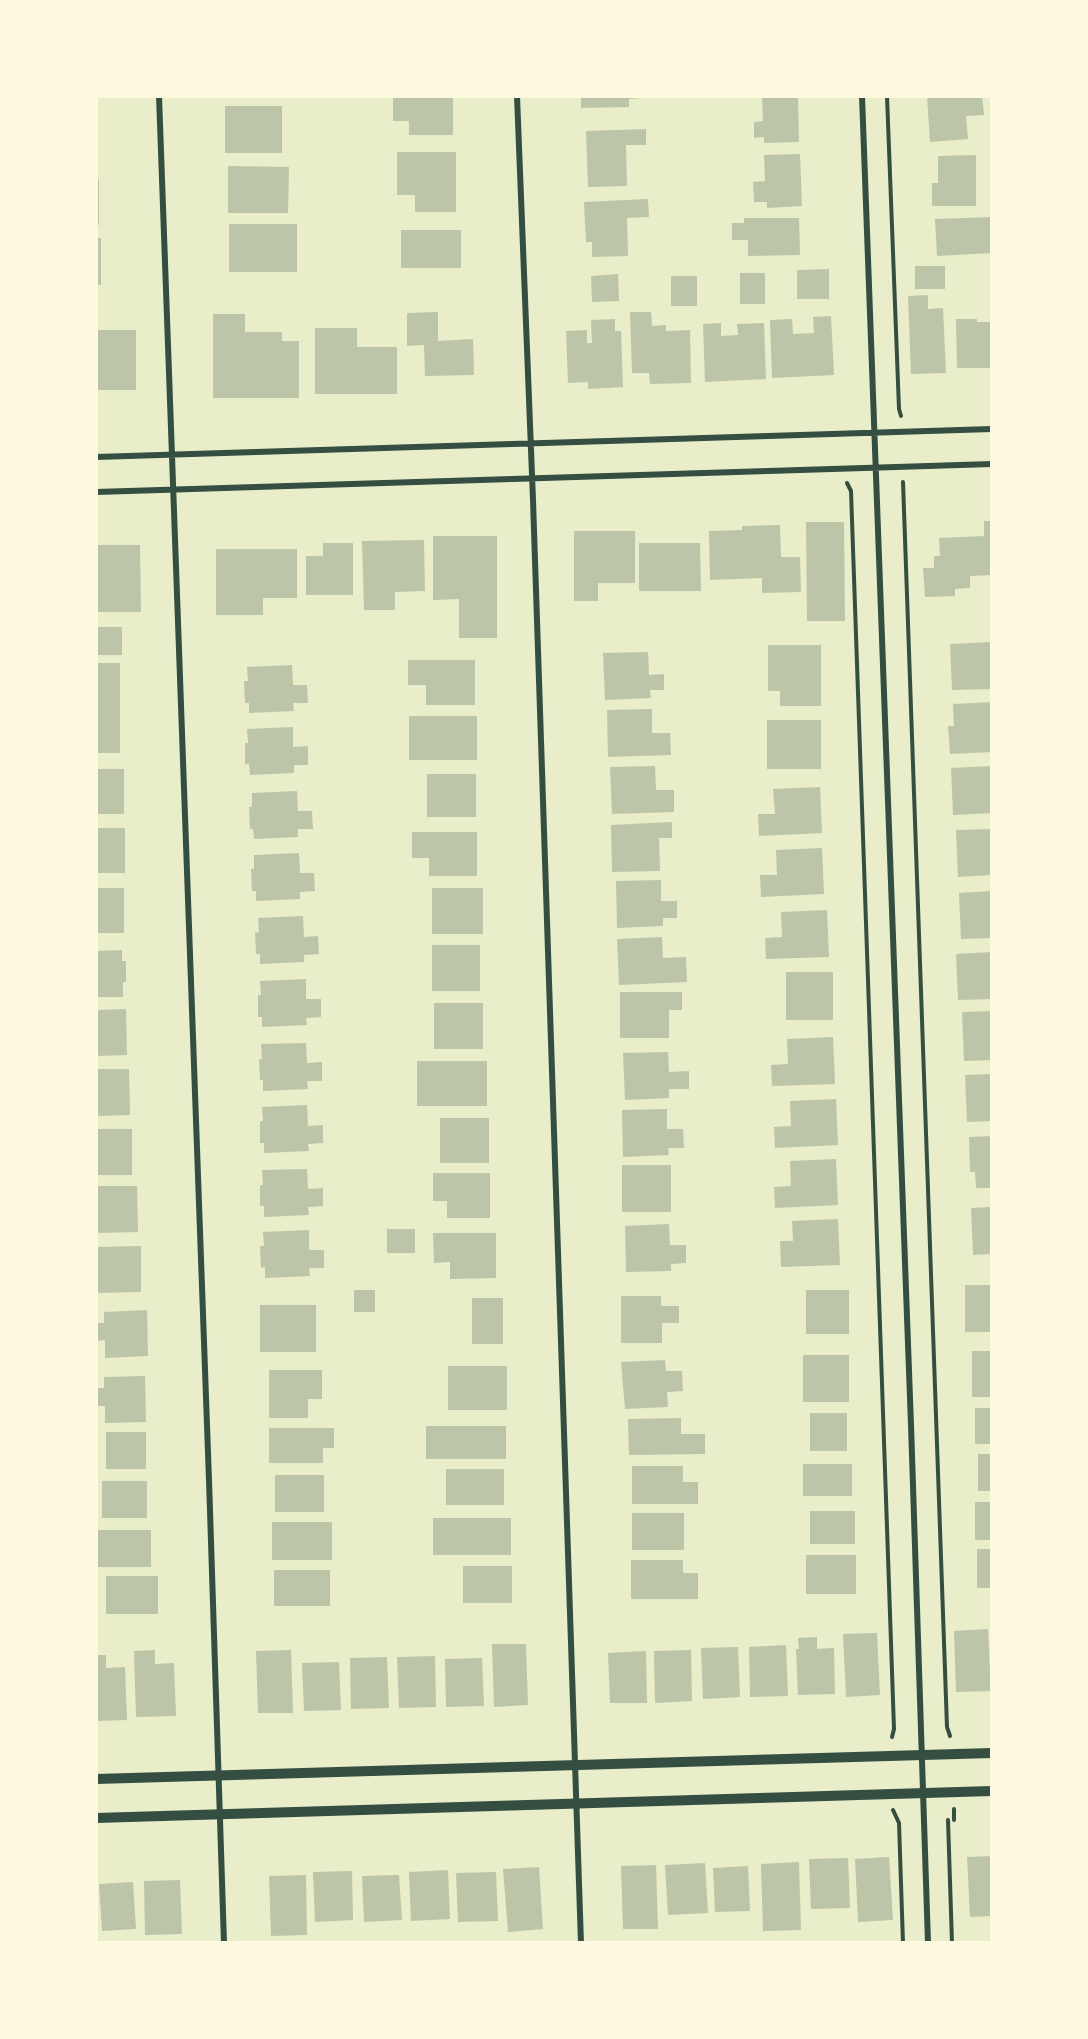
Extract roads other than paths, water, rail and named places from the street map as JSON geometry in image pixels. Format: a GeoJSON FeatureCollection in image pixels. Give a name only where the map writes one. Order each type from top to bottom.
{"type":"FeatureCollection","features":[{"type":"Feature","properties":{"kind":"street"},"geometry":{"type":"LineString","coordinates":[[159,96],[224,1943]]}},
{"type":"Feature","properties":{"kind":"street"},"geometry":{"type":"LineString","coordinates":[[517,96],[581,1943]]}},
{"type":"Feature","properties":{"kind":"street"},"geometry":{"type":"LineString","coordinates":[[862,96],[928,1943]]}},
{"type":"Feature","properties":{"kind":"street"},"geometry":{"type":"LineString","coordinates":[[96,457],[992,429]]}},
{"type":"Feature","properties":{"kind":"street"},"geometry":{"type":"LineString","coordinates":[[96,492],[992,464]]}},
{"type":"Feature","properties":{"kind":"street"},"geometry":{"type":"LineString","coordinates":[[96,1779],[992,1753]]}},
{"type":"Feature","properties":{"kind":"street"},"geometry":{"type":"LineString","coordinates":[[96,1818],[992,1791]]}}]}
